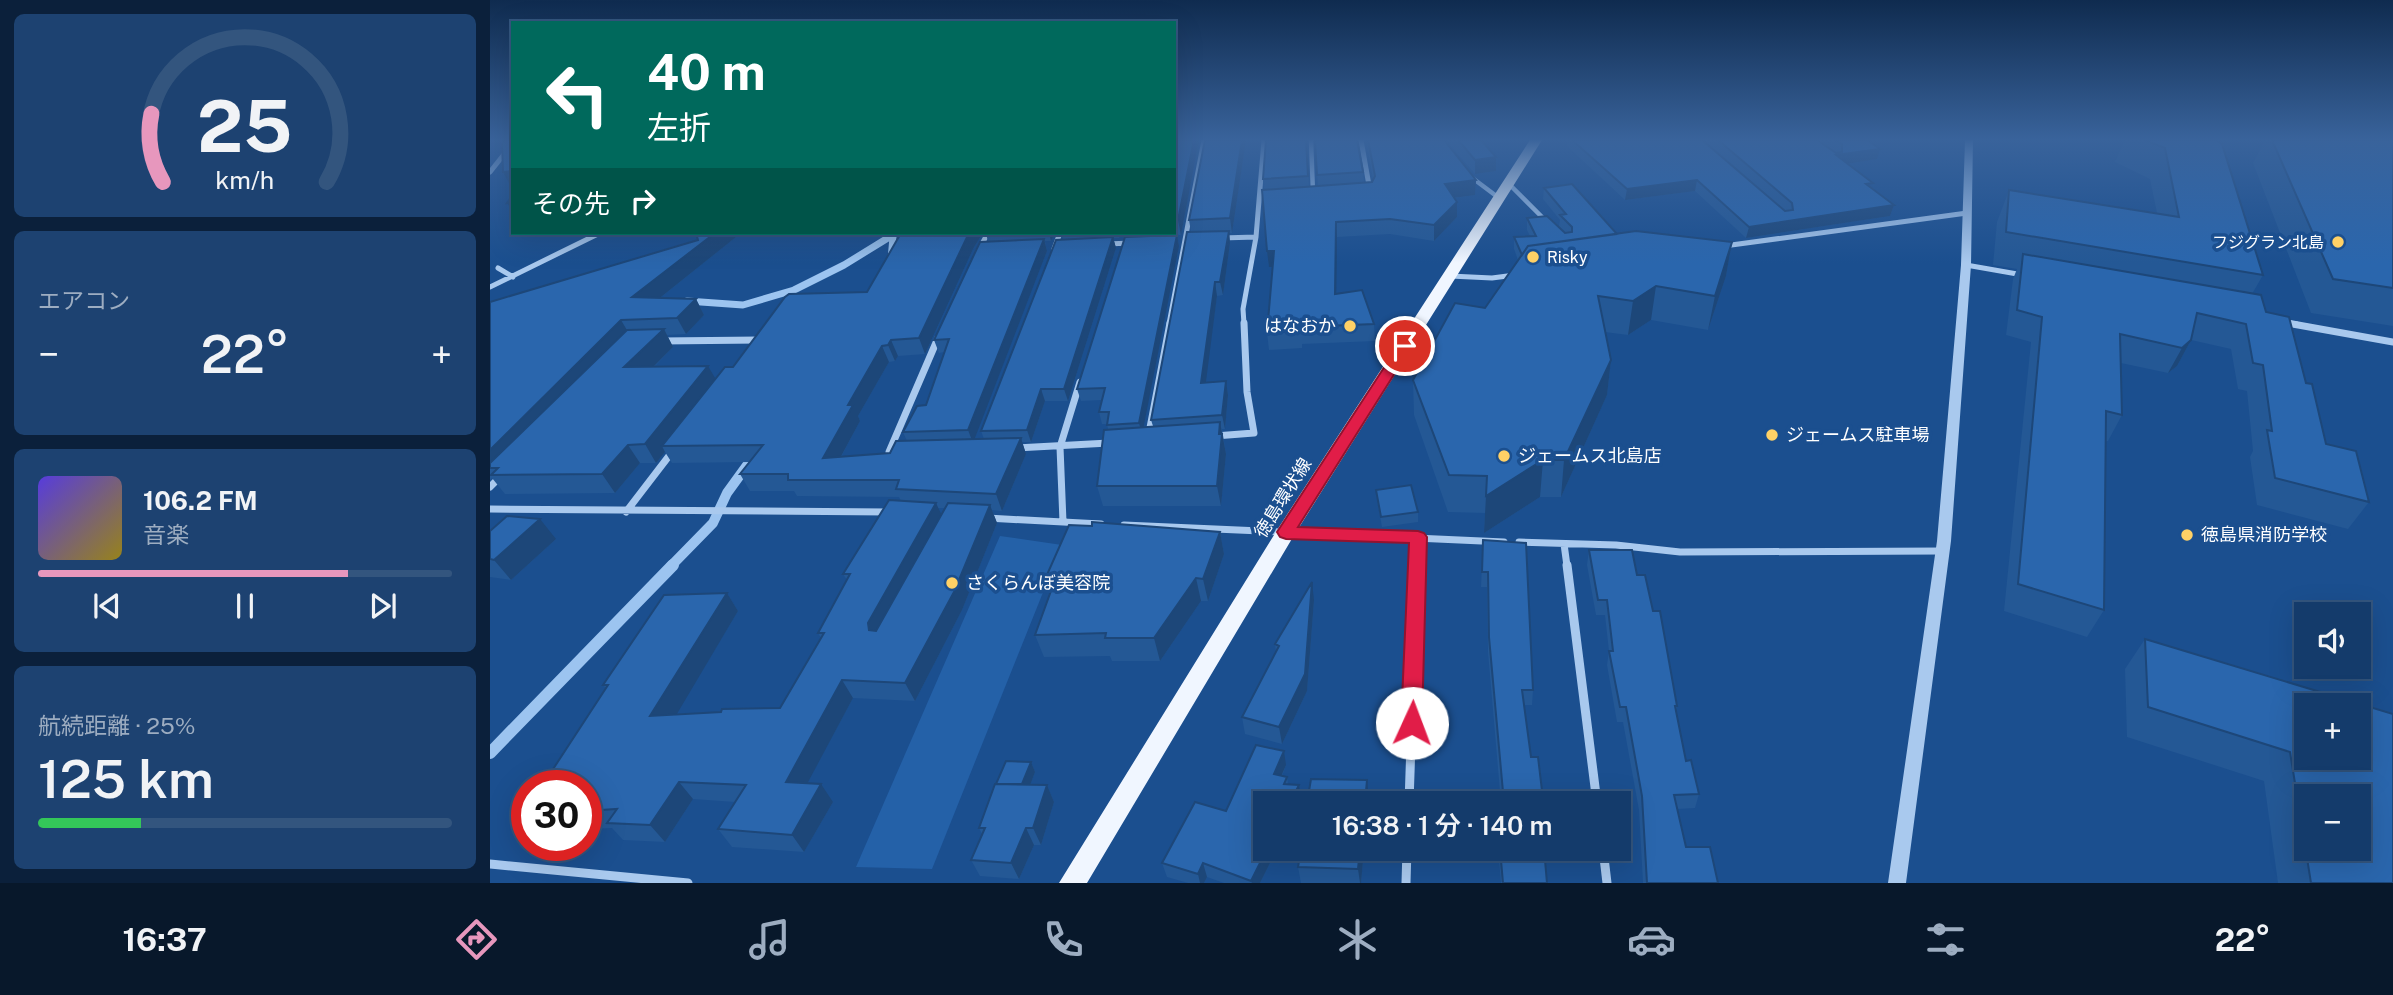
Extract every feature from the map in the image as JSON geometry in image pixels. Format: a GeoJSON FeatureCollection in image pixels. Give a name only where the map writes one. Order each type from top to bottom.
{"type":"FeatureCollection","features":[{"type":"Feature","properties":{"kind":"main road","name":"徳島環状線"},"geometry":{"type":"LineString","coordinates":[[1072,883],[1286,532],[1510,181]]}},
{"type":"Feature","properties":{"kind":"street"},"geometry":{"type":"LineString","coordinates":[[1160,439],[1147,440],[1196,181]]}},
{"type":"Feature","properties":{"kind":"street"},"geometry":{"type":"LineString","coordinates":[[1201,437],[1254,433],[1247,392],[1243,309],[1256,237],[1260,181]]}},
{"type":"Feature","properties":{"kind":"street"},"geometry":{"type":"LineString","coordinates":[[1359,193],[1370,192],[1368,181]]}},
{"type":"Feature","properties":{"kind":"street"},"geometry":{"type":"LineString","coordinates":[[1898,883],[1942,551],[1966,265],[1968,181]]}},
{"type":"Feature","properties":{"kind":"street"},"geometry":{"type":"LineString","coordinates":[[1300,197],[1325,195]]}},
{"type":"Feature","properties":{"kind":"street"},"geometry":{"type":"LineString","coordinates":[[1258,200],[1272,199]]}},
{"type":"Feature","properties":{"kind":"street"},"geometry":{"type":"LineString","coordinates":[[1712,247],[1967,213]]}},
{"type":"Feature","properties":{"kind":"street"},"geometry":{"type":"LineString","coordinates":[[490,287],[596,235]]}},
{"type":"Feature","properties":{"kind":"street"},"geometry":{"type":"LineString","coordinates":[[973,261],[987,235]]}},
{"type":"Feature","properties":{"kind":"street"},"geometry":{"type":"LineString","coordinates":[[1050,259],[1059,235]]}},
{"type":"Feature","properties":{"kind":"street"},"geometry":{"type":"LineString","coordinates":[[1119,256],[1125,235]]}},
{"type":"Feature","properties":{"kind":"street"},"geometry":{"type":"LineString","coordinates":[[1209,239],[1256,237]]}},
{"type":"Feature","properties":{"kind":"street"},"geometry":{"type":"LineString","coordinates":[[1173,241],[1197,240]]}},
{"type":"Feature","properties":{"kind":"street"},"geometry":{"type":"LineString","coordinates":[[1096,245],[1138,243]]}},
{"type":"Feature","properties":{"kind":"street"},"geometry":{"type":"LineString","coordinates":[[1042,247],[1069,246]]}},
{"type":"Feature","properties":{"kind":"street"},"geometry":{"type":"LineString","coordinates":[[979,249],[992,249]]}},
{"type":"Feature","properties":{"kind":"street"},"geometry":{"type":"LineString","coordinates":[[1966,265],[2032,277]]}},
{"type":"Feature","properties":{"kind":"street"},"geometry":{"type":"LineString","coordinates":[[498,268],[513,277]]}},
{"type":"Feature","properties":{"kind":"street"},"geometry":{"type":"LineString","coordinates":[[1449,276],[1492,278],[1519,274]]}},
{"type":"Feature","properties":{"kind":"street"},"geometry":{"type":"LineString","coordinates":[[2273,320],[2393,342]]}},
{"type":"Feature","properties":{"kind":"street"},"geometry":{"type":"LineString","coordinates":[[914,451],[888,452],[944,324]]}},
{"type":"Feature","properties":{"kind":"street"},"geometry":{"type":"LineString","coordinates":[[751,350],[768,329]]}},
{"type":"Feature","properties":{"kind":"street"},"geometry":{"type":"LineString","coordinates":[[649,341],[760,339]]}},
{"type":"Feature","properties":{"kind":"street"},"geometry":{"type":"LineString","coordinates":[[1063,522],[1060,447],[1084,371]]}},
{"type":"Feature","properties":{"kind":"street"},"geometry":{"type":"LineString","coordinates":[[1005,448],[1123,442]]}},
{"type":"Feature","properties":{"kind":"street"},"geometry":{"type":"LineString","coordinates":[[626,512],[676,447]]}},
{"type":"Feature","properties":{"kind":"street"},"geometry":{"type":"LineString","coordinates":[[490,487],[509,468]]}},
{"type":"Feature","properties":{"kind":"street"},"geometry":{"type":"LineString","coordinates":[[490,509],[894,512]]}},
{"type":"Feature","properties":{"kind":"street"},"geometry":{"type":"LineString","coordinates":[[976,517],[1105,524]]}},
{"type":"Feature","properties":{"kind":"street"},"geometry":{"type":"LineString","coordinates":[[1119,525],[1616,545],[1680,552],[1942,551]]}},
{"type":"Feature","properties":{"kind":"street"},"geometry":{"type":"LineString","coordinates":[[1409,791],[1418,537]]}},
{"type":"Feature","properties":{"kind":"street"},"geometry":{"type":"LineString","coordinates":[[1564,544],[1595,791]]}},
{"type":"Feature","properties":{"kind":"street"},"geometry":{"type":"LineString","coordinates":[[1406,883],[1407,861]]}},
{"type":"Feature","properties":{"kind":"street"},"geometry":{"type":"LineString","coordinates":[[1604,861],[1607,883]]}},
{"type":"Feature","properties":{"kind":"street"},"geometry":{"type":"LineString","coordinates":[[490,864],[688,883]]}},
{"type":"Feature","properties":{"kind":"lane"},"geometry":{"type":"LineString","coordinates":[[1313,181],[1314,196]]}},
{"type":"Feature","properties":{"kind":"lane"},"geometry":{"type":"LineString","coordinates":[[1475,181],[1504,191],[1547,222]]}},
{"type":"Feature","properties":{"kind":"lane"},"geometry":{"type":"LineString","coordinates":[[523,519],[531,511]]}},
{"type":"Feature","properties":{"kind":"shaded area"},"geometry":{"type":"Polygon","coordinates":[[[1000,536],[1062,545],[932,869],[856,867],[1000,536]]]}},
{"type":"Feature","properties":{"kind":"building"},"geometry":{"type":"Polygon","coordinates":[[[1176,181],[1186,181],[1178,220],[1176,181]]]}},
{"type":"Feature","properties":{"kind":"building"},"geometry":{"type":"Polygon","coordinates":[[[1197,181],[1236,181],[1230,218],[1189,220],[1197,181]]]}},
{"type":"Feature","properties":{"kind":"building"},"geometry":{"type":"Polygon","coordinates":[[[1467,181],[1445,184],[1457,202],[1434,225],[1390,219],[1336,222],[1335,294],[1362,290],[1374,324],[1301,327],[1301,331],[1267,333],[1274,251],[1267,251],[1262,190],[1372,182],[1467,181]]]}},
{"type":"Feature","properties":{"kind":"building"},"geometry":{"type":"Polygon","coordinates":[[[1618,181],[1688,181],[1627,189],[1618,181]]]}},
{"type":"Feature","properties":{"kind":"building"},"geometry":{"type":"Polygon","coordinates":[[[1698,181],[1750,181],[1785,211],[1793,210],[1792,203],[1766,181],[1871,181],[1873,183],[1866,184],[1894,205],[1749,227],[1698,181]]]}},
{"type":"Feature","properties":{"kind":"building"},"geometry":{"type":"Polygon","coordinates":[[[2172,181],[2234,181],[2263,275],[2006,232],[2009,190],[2179,217],[2172,181]]]}},
{"type":"Feature","properties":{"kind":"building"},"geometry":{"type":"Polygon","coordinates":[[[2290,181],[2393,181],[2393,288],[2333,279],[2290,181]]]}},
{"type":"Feature","properties":{"kind":"building"},"geometry":{"type":"Polygon","coordinates":[[[1572,184],[1617,234],[1528,246],[1522,255],[1514,237],[1536,236],[1527,218],[1547,216],[1565,233],[1572,232],[1572,227],[1560,215],[1566,214],[1544,188],[1572,184]]]}},
{"type":"Feature","properties":{"kind":"building"},"geometry":{"type":"Polygon","coordinates":[[[1229,231],[1220,282],[1215,282],[1201,383],[1226,381],[1222,415],[1151,420],[1187,232],[1229,231]]]}},
{"type":"Feature","properties":{"kind":"building"},"geometry":{"type":"Polygon","coordinates":[[[1636,231],[1732,242],[1715,296],[1656,286],[1633,301],[1598,296],[1611,360],[1564,460],[1543,460],[1486,496],[1487,476],[1449,475],[1413,380],[1455,303],[1485,308],[1528,246],[1636,231]]]}},
{"type":"Feature","properties":{"kind":"building"},"geometry":{"type":"Polygon","coordinates":[[[697,235],[712,235],[632,297],[696,299],[677,318],[621,320],[490,450],[490,302],[698,240],[697,235]]]}},
{"type":"Feature","properties":{"kind":"building"},"geometry":{"type":"Polygon","coordinates":[[[900,235],[968,235],[919,338],[891,340],[888,345],[882,346],[848,405],[853,405],[823,458],[890,453],[896,441],[1021,438],[996,494],[896,489],[899,480],[788,480],[788,474],[740,474],[763,445],[662,446],[725,367],[733,367],[785,297],[789,294],[867,292],[900,235]]]}},
{"type":"Feature","properties":{"kind":"building"},"geometry":{"type":"Polygon","coordinates":[[[1177,235],[1139,423],[1107,425],[1109,412],[1099,412],[1105,388],[1077,389],[1125,237],[1177,235]]]}},
{"type":"Feature","properties":{"kind":"building"},"geometry":{"type":"Polygon","coordinates":[[[1113,237],[1064,389],[1041,389],[1027,430],[981,431],[1056,240],[1113,237]]]}},
{"type":"Feature","properties":{"kind":"building"},"geometry":{"type":"Polygon","coordinates":[[[1044,239],[968,430],[903,432],[917,406],[926,405],[949,339],[934,340],[980,242],[1044,239]]]}},
{"type":"Feature","properties":{"kind":"building"},"geometry":{"type":"Polygon","coordinates":[[[2023,254],[2261,295],[2266,312],[2289,317],[2306,383],[2312,384],[2326,444],[2356,451],[2369,502],[2275,478],[2267,430],[2272,431],[2263,365],[2253,363],[2246,324],[2197,313],[2191,340],[2182,348],[2120,334],[2122,415],[2106,411],[2104,610],[2018,584],[2042,317],[2017,310],[2023,254]]]}},
{"type":"Feature","properties":{"kind":"building"},"geometry":{"type":"Polygon","coordinates":[[[664,329],[624,367],[708,366],[645,444],[628,445],[602,474],[491,475],[498,468],[490,468],[490,463],[627,330],[664,329]]]}},
{"type":"Feature","properties":{"kind":"building"},"geometry":{"type":"Polygon","coordinates":[[[1220,422],[1219,434],[1222,434],[1217,486],[1097,486],[1104,430],[1220,422]]]}},
{"type":"Feature","properties":{"kind":"building"},"geometry":{"type":"Polygon","coordinates":[[[1411,485],[1418,512],[1381,517],[1376,490],[1411,485]]]}},
{"type":"Feature","properties":{"kind":"building"},"geometry":{"type":"Polygon","coordinates":[[[889,500],[936,503],[868,623],[869,630],[876,631],[948,503],[990,505],[954,592],[905,683],[842,680],[786,782],[821,784],[792,835],[718,829],[746,785],[679,782],[650,825],[607,823],[617,809],[602,810],[602,770],[552,770],[608,685],[603,685],[664,595],[727,593],[650,716],[721,712],[722,709],[780,708],[824,633],[818,633],[850,574],[843,574],[889,500]]]}},
{"type":"Feature","properties":{"kind":"building"},"geometry":{"type":"Polygon","coordinates":[[[507,516],[540,519],[494,560],[490,559],[490,531],[507,516]]]}},
{"type":"Feature","properties":{"kind":"building"},"geometry":{"type":"Polygon","coordinates":[[[1092,522],[1220,532],[1203,579],[1196,578],[1154,638],[1105,638],[1106,633],[1035,635],[1056,577],[1046,577],[1069,525],[1092,526],[1092,522]]]}},
{"type":"Feature","properties":{"kind":"building"},"geometry":{"type":"Polygon","coordinates":[[[1483,540],[1526,543],[1533,690],[1522,690],[1531,757],[1538,757],[1542,791],[1503,791],[1489,637],[1488,572],[1482,572],[1483,540]]]}},
{"type":"Feature","properties":{"kind":"building"},"geometry":{"type":"Polygon","coordinates":[[[1589,550],[1632,550],[1637,575],[1645,575],[1653,611],[1660,611],[1686,761],[1691,760],[1699,794],[1674,795],[1686,847],[1710,847],[1718,883],[1647,883],[1642,796],[1626,707],[1620,707],[1609,651],[1613,651],[1607,600],[1598,600],[1589,550]]]}},
{"type":"Feature","properties":{"kind":"building"},"geometry":{"type":"Polygon","coordinates":[[[1312,582],[1305,674],[1279,727],[1242,717],[1279,646],[1275,644],[1312,582]]]}},
{"type":"Feature","properties":{"kind":"building"},"geometry":{"type":"Polygon","coordinates":[[[2145,639],[2324,693],[2294,693],[2294,770],[2371,770],[2371,707],[2393,714],[2393,883],[2311,883],[2307,861],[2371,861],[2371,784],[2295,784],[2290,752],[2148,707],[2145,639]]]}},
{"type":"Feature","properties":{"kind":"building"},"geometry":{"type":"Polygon","coordinates":[[[1256,745],[1284,751],[1274,774],[1287,777],[1284,784],[1299,785],[1296,791],[1253,791],[1253,861],[1261,861],[1251,881],[1203,863],[1198,874],[1162,863],[1195,802],[1226,811],[1256,745]]]}},
{"type":"Feature","properties":{"kind":"building"},"geometry":{"type":"Polygon","coordinates":[[[1006,761],[1031,762],[1022,784],[996,784],[1006,761]]]}},
{"type":"Feature","properties":{"kind":"building"},"geometry":{"type":"Polygon","coordinates":[[[1311,779],[1367,780],[1366,791],[1309,791],[1311,779]]]}},
{"type":"Feature","properties":{"kind":"building"},"geometry":{"type":"Polygon","coordinates":[[[995,784],[1047,785],[1033,828],[1026,828],[1011,863],[971,860],[985,828],[979,828],[995,784]]]}},
{"type":"Feature","properties":{"kind":"building"},"geometry":{"type":"Polygon","coordinates":[[[1299,861],[1359,861],[1358,869],[1298,867],[1299,861]]]}},
{"type":"Feature","properties":{"kind":"building"},"geometry":{"type":"Polygon","coordinates":[[[1501,861],[1545,861],[1547,883],[1503,883],[1501,861]]]}},
{"type":"Feature","properties":{"kind":"waterway"},"geometry":{"type":"LineString","coordinates":[[687,301],[743,305],[794,290],[844,265],[893,235]]}},
{"type":"Feature","properties":{"kind":"waterway"},"geometry":{"type":"LineString","coordinates":[[891,260],[893,237]]}},
{"type":"Feature","properties":{"kind":"waterway"},"geometry":{"type":"LineString","coordinates":[[671,566],[713,523],[727,493],[756,453]]}},
{"type":"Feature","properties":{"kind":"waterway"},"geometry":{"type":"LineString","coordinates":[[490,753],[673,565]]}},
{"type":"Feature","properties":{"kind":"place","name":"フジグラン北島"},"geometry":{"type":"Point","coordinates":[2338,242]}},
{"type":"Feature","properties":{"kind":"place","name":"Risky"},"geometry":{"type":"Point","coordinates":[1533,257]}},
{"type":"Feature","properties":{"kind":"place","name":"はなおか"},"geometry":{"type":"Point","coordinates":[1350,326]}},
{"type":"Feature","properties":{"kind":"place","name":"ジェームス駐車場"},"geometry":{"type":"Point","coordinates":[1772,435]}},
{"type":"Feature","properties":{"kind":"place","name":"ジェームス北島店"},"geometry":{"type":"Point","coordinates":[1504,456]}},
{"type":"Feature","properties":{"kind":"place","name":"徳島県消防学校"},"geometry":{"type":"Point","coordinates":[2187,535]}},
{"type":"Feature","properties":{"kind":"place","name":"さくらんぼ美容院"},"geometry":{"type":"Point","coordinates":[952,583]}},
{"type":"Feature","properties":{"kind":"route"},"geometry":{"type":"LineString","coordinates":[[1405,346],[1286,532],[1418,537],[1412,723]]}}]}
